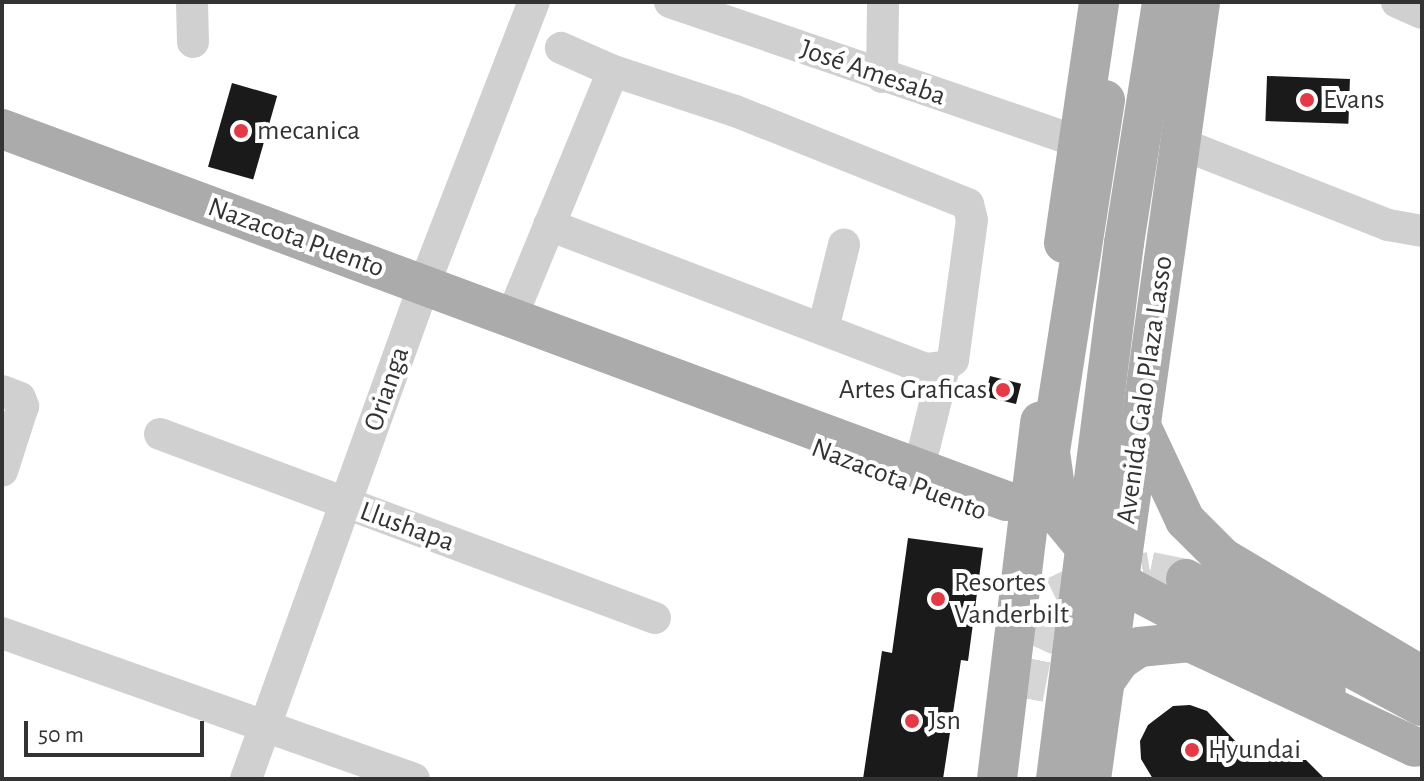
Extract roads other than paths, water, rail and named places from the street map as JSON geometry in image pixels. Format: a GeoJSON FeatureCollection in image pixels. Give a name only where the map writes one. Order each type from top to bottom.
{"type":"FeatureCollection","features":[{"type":"Feature","properties":{"kind":"main road"},"geometry":{"type":"LineString","coordinates":[[1101,2],[1105,100],[1050,452],[1059,516],[1097,562],[1130,588],[1326,691],[1419,749]]}},
{"type":"Feature","properties":{"kind":"main road"},"geometry":{"type":"LineString","coordinates":[[997,779],[1023,548],[1077,141],[1101,2]]}},
{"type":"Feature","properties":{"kind":"main road","name":"Avenida Galo Plaza Lasso"},"geometry":{"type":"LineString","coordinates":[[1034,779],[1139,2]]}},
{"type":"Feature","properties":{"kind":"main road","name":"Avenida Galo Plaza Lasso"},"geometry":{"type":"LineString","coordinates":[[1056,779],[1124,243],[1162,2]]}},
{"type":"Feature","properties":{"kind":"main road","name":"Avenida Galo Plaza Lasso"},"geometry":{"type":"LineString","coordinates":[[1091,779],[1200,2]]}},
{"type":"Feature","properties":{"kind":"main road","name":"Nazacota Puento"},"geometry":{"type":"LineString","coordinates":[[2,129],[591,344],[1006,501]]}},
{"type":"Feature","properties":{"kind":"main road","name":"Nazacota Puento"},"geometry":{"type":"LineString","coordinates":[[591,344],[632,375],[1008,523],[1023,548]]}},
{"type":"Feature","properties":{"kind":"main road"},"geometry":{"type":"LineString","coordinates":[[591,344],[643,347],[993,474],[1034,463]]}},
{"type":"Feature","properties":{"kind":"main road"},"geometry":{"type":"LineString","coordinates":[[1141,426],[1185,520],[1223,558],[1422,676]]}},
{"type":"Feature","properties":{"kind":"main road"},"geometry":{"type":"LineString","coordinates":[[1186,579],[1422,706]]}},
{"type":"Feature","properties":{"kind":"main road"},"geometry":{"type":"LineString","coordinates":[[1103,684],[1120,660],[1139,647],[1190,642],[1419,749]]}},
{"type":"Feature","properties":{"kind":"main road"},"geometry":{"type":"LineString","coordinates":[[1010,779],[1020,711]]}},
{"type":"Feature","properties":{"kind":"street"},"geometry":{"type":"LineString","coordinates":[[192,2],[193,42]]}},
{"type":"Feature","properties":{"kind":"street","name":"Orianga"},"geometry":{"type":"LineString","coordinates":[[246,779],[424,285],[534,2]]}},
{"type":"Feature","properties":{"kind":"street","name":"José Amesaba"},"geometry":{"type":"LineString","coordinates":[[670,2],[882,77],[1077,141]]}},
{"type":"Feature","properties":{"kind":"street"},"geometry":{"type":"LineString","coordinates":[[882,77],[883,2]]}},
{"type":"Feature","properties":{"kind":"street"},"geometry":{"type":"LineString","coordinates":[[1397,2],[1422,13]]}},
{"type":"Feature","properties":{"kind":"street"},"geometry":{"type":"LineString","coordinates":[[561,48],[613,71],[735,111],[968,204],[972,220],[955,354],[944,367],[924,448]]}},
{"type":"Feature","properties":{"kind":"street"},"geometry":{"type":"LineString","coordinates":[[512,316],[613,71]]}},
{"type":"Feature","properties":{"kind":"street"},"geometry":{"type":"LineString","coordinates":[[1179,143],[1388,225],[1422,231]]}},
{"type":"Feature","properties":{"kind":"street"},"geometry":{"type":"LineString","coordinates":[[549,225],[927,369],[944,367]]}},
{"type":"Feature","properties":{"kind":"street"},"geometry":{"type":"LineString","coordinates":[[823,329],[844,245]]}},
{"type":"Feature","properties":{"kind":"street"},"geometry":{"type":"LineString","coordinates":[[2,471],[12,396]]}},
{"type":"Feature","properties":{"kind":"street","name":"Llushapa"},"geometry":{"type":"LineString","coordinates":[[160,434],[655,618]]}},
{"type":"Feature","properties":{"kind":"street"},"geometry":{"type":"LineString","coordinates":[[2,633],[414,779]]}},
{"type":"Feature","properties":{"kind":"tunnel"},"geometry":{"type":"LineString","coordinates":[[1023,698],[1033,646],[1055,597],[1084,583],[1150,572],[1186,579]]}},
{"type":"Feature","properties":{"kind":"place","name":"Evans"},"geometry":{"type":"Point","coordinates":[1307,100]}},
{"type":"Feature","properties":{"kind":"place","name":"mecanica"},"geometry":{"type":"Point","coordinates":[241,131]}},
{"type":"Feature","properties":{"kind":"place","name":"Artes Graficas"},"geometry":{"type":"Point","coordinates":[1003,390]}},
{"type":"Feature","properties":{"kind":"place","name":"Resortes Vanderbilt"},"geometry":{"type":"Point","coordinates":[938,599]}},
{"type":"Feature","properties":{"kind":"place","name":"Jsn"},"geometry":{"type":"Point","coordinates":[912,721]}},
{"type":"Feature","properties":{"kind":"place","name":"Hyundai"},"geometry":{"type":"Point","coordinates":[1192,750]}}]}
